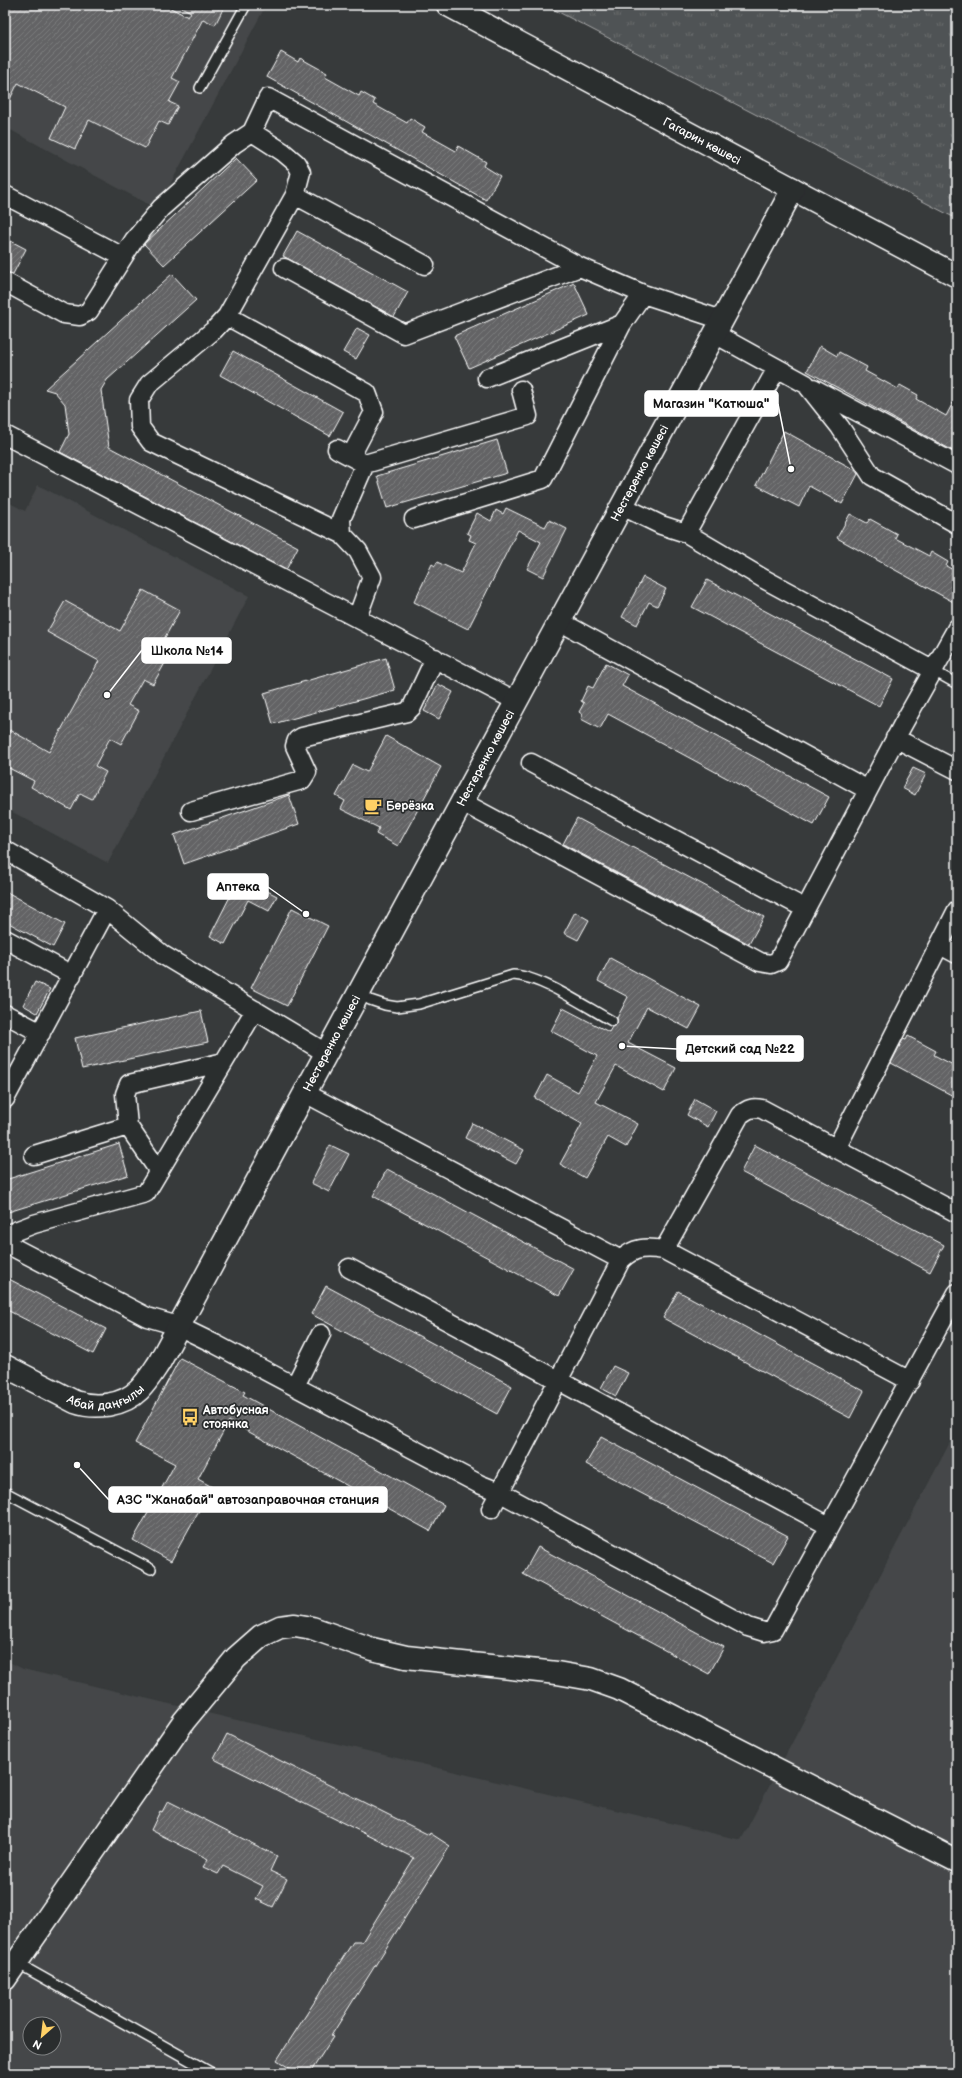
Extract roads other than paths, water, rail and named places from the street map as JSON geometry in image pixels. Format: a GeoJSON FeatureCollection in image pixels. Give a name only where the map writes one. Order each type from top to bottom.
{"type":"FeatureCollection","features":[{"type":"Feature","properties":{"kind":"main road","name":"Гагарин көшесі"},"geometry":{"type":"LineString","coordinates":[[448,5],[957,276]]}},
{"type":"Feature","properties":{"kind":"main road","name":"Нестеренко көшесі"},"geometry":{"type":"LineString","coordinates":[[178,1326],[793,189]]}},
{"type":"Feature","properties":{"kind":"main road","name":"Абай даңғылы"},"geometry":{"type":"LineString","coordinates":[[5,1366],[75,1402],[86,1406],[111,1404],[125,1400],[138,1391],[159,1363],[178,1326]]}},
{"type":"Feature","properties":{"kind":"main road"},"geometry":{"type":"LineString","coordinates":[[11,1971],[184,1721],[231,1663],[261,1636],[280,1627],[295,1625],[312,1628],[372,1649],[406,1657],[557,1673],[591,1679],[626,1693],[957,1861]]}},
{"type":"Feature","properties":{"kind":"street"},"geometry":{"type":"LineString","coordinates":[[5,282],[64,314],[80,316],[89,312],[123,257],[161,208],[234,144],[252,132],[268,98],[580,267],[718,327],[777,368],[957,465]]}},
{"type":"Feature","properties":{"kind":"street"},"geometry":{"type":"LineString","coordinates":[[252,132],[296,163],[301,172],[295,196],[227,316],[214,330],[149,384],[139,400],[140,427],[151,442],[342,534],[358,551],[372,577],[357,618]]}},
{"type":"Feature","properties":{"kind":"street"},"geometry":{"type":"LineString","coordinates":[[5,195],[123,257]]}},
{"type":"Feature","properties":{"kind":"street"},"geometry":{"type":"LineString","coordinates":[[295,196],[425,265]]}},
{"type":"Feature","properties":{"kind":"street"},"geometry":{"type":"LineString","coordinates":[[284,268],[404,334],[580,267]]}},
{"type":"Feature","properties":{"kind":"street"},"geometry":{"type":"LineString","coordinates":[[414,519],[543,479],[622,324],[643,294]]}},
{"type":"Feature","properties":{"kind":"street"},"geometry":{"type":"LineString","coordinates":[[227,316],[367,393],[374,412],[351,456],[341,519],[342,534]]}},
{"type":"Feature","properties":{"kind":"street"},"geometry":{"type":"LineString","coordinates":[[487,378],[622,324]]}},
{"type":"Feature","properties":{"kind":"street"},"geometry":{"type":"LineString","coordinates":[[686,533],[777,368]]}},
{"type":"Feature","properties":{"kind":"street"},"geometry":{"type":"LineString","coordinates":[[806,384],[840,427],[872,476],[957,524]]}},
{"type":"Feature","properties":{"kind":"street"},"geometry":{"type":"LineString","coordinates":[[351,456],[528,416],[520,390]]}},
{"type":"Feature","properties":{"kind":"street"},"geometry":{"type":"LineString","coordinates":[[5,435],[516,701]]}},
{"type":"Feature","properties":{"kind":"street"},"geometry":{"type":"LineString","coordinates":[[622,506],[661,525],[686,533],[764,579],[932,670]]}},
{"type":"Feature","properties":{"kind":"street"},"geometry":{"type":"LineString","coordinates":[[559,621],[868,790]]}},
{"type":"Feature","properties":{"kind":"street"},"geometry":{"type":"LineString","coordinates":[[462,802],[760,962],[771,964],[778,961],[804,908],[895,738],[957,628]]}},
{"type":"Feature","properties":{"kind":"street"},"geometry":{"type":"LineString","coordinates":[[191,811],[302,780],[307,772],[295,746],[297,740],[302,737],[407,712],[412,707],[435,658]]}},
{"type":"Feature","properties":{"kind":"street"},"geometry":{"type":"LineString","coordinates":[[895,738],[957,770]]}},
{"type":"Feature","properties":{"kind":"street"},"geometry":{"type":"LineString","coordinates":[[530,763],[804,908]]}},
{"type":"Feature","properties":{"kind":"street"},"geometry":{"type":"LineString","coordinates":[[5,850],[108,909],[163,955],[326,1053]]}},
{"type":"Feature","properties":{"kind":"street"},"geometry":{"type":"LineString","coordinates":[[6,1096],[108,909]]}},
{"type":"Feature","properties":{"kind":"street"},"geometry":{"type":"LineString","coordinates":[[836,1149],[957,910]]}},
{"type":"Feature","properties":{"kind":"street"},"geometry":{"type":"LineString","coordinates":[[5,939],[72,975]]}},
{"type":"Feature","properties":{"kind":"street"},"geometry":{"type":"LineString","coordinates":[[940,945],[957,954]]}},
{"type":"Feature","properties":{"kind":"street"},"geometry":{"type":"LineString","coordinates":[[5,1235],[34,1224],[146,1193],[255,1010]]}},
{"type":"Feature","properties":{"kind":"street"},"geometry":{"type":"LineString","coordinates":[[5,1014],[41,1033]]}},
{"type":"Feature","properties":{"kind":"street"},"geometry":{"type":"LineString","coordinates":[[157,1173],[156,1167],[128,1126],[125,1094],[129,1084],[224,1062]]}},
{"type":"Feature","properties":{"kind":"street"},"geometry":{"type":"LineString","coordinates":[[305,1093],[621,1260]]}},
{"type":"Feature","properties":{"kind":"street"},"geometry":{"type":"LineString","coordinates":[[664,1250],[740,1115],[746,1110],[754,1107],[957,1213]]}},
{"type":"Feature","properties":{"kind":"street"},"geometry":{"type":"LineString","coordinates":[[34,1155],[128,1126]]}},
{"type":"Feature","properties":{"kind":"street"},"geometry":{"type":"LineString","coordinates":[[5,1243],[147,1317],[178,1326],[295,1386],[479,1484],[499,1492],[748,1627],[764,1632],[773,1630],[957,1293]]}},
{"type":"Feature","properties":{"kind":"street"},"geometry":{"type":"LineString","coordinates":[[491,1509],[621,1260],[629,1252],[640,1248],[664,1250],[910,1381]]}},
{"type":"Feature","properties":{"kind":"street"},"geometry":{"type":"LineString","coordinates":[[349,1268],[829,1526]]}},
{"type":"Feature","properties":{"kind":"street"},"geometry":{"type":"LineString","coordinates":[[295,1386],[321,1334]]}},
{"type":"Feature","properties":{"kind":"lane"},"geometry":{"type":"LineString","coordinates":[[200,88],[246,5]]}},
{"type":"Feature","properties":{"kind":"lane"},"geometry":{"type":"LineString","coordinates":[[932,670],[957,684]]}},
{"type":"Feature","properties":{"kind":"lane"},"geometry":{"type":"LineString","coordinates":[[359,992],[370,1000],[397,1007],[419,1004],[513,975],[524,975],[537,980],[612,1021]]}},
{"type":"Feature","properties":{"kind":"lane"},"geometry":{"type":"LineString","coordinates":[[5,1492],[151,1569]]}},
{"type":"Feature","properties":{"kind":"lane"},"geometry":{"type":"LineString","coordinates":[[11,1971],[212,2073]]}},
{"type":"Feature","properties":{"kind":"place","name":"Магазин \"Катюша\""},"geometry":{"type":"Point","coordinates":[791,469]}},
{"type":"Feature","properties":{"kind":"place","name":"Школа №14"},"geometry":{"type":"Point","coordinates":[107,695]}},
{"type":"Feature","properties":{"kind":"place","name":"Берёзка"},"geometry":{"type":"Point","coordinates":[373,806]}},
{"type":"Feature","properties":{"kind":"place","name":"Аптека"},"geometry":{"type":"Point","coordinates":[306,914]}},
{"type":"Feature","properties":{"kind":"place","name":"Детский сад №22"},"geometry":{"type":"Point","coordinates":[622,1046]}},
{"type":"Feature","properties":{"kind":"place","name":"Автобусная стоянка"},"geometry":{"type":"Point","coordinates":[190,1417]}},
{"type":"Feature","properties":{"kind":"place","name":"АЗС \"Жанабай\" автозаправочная станция"},"geometry":{"type":"Point","coordinates":[77,1465]}}]}
